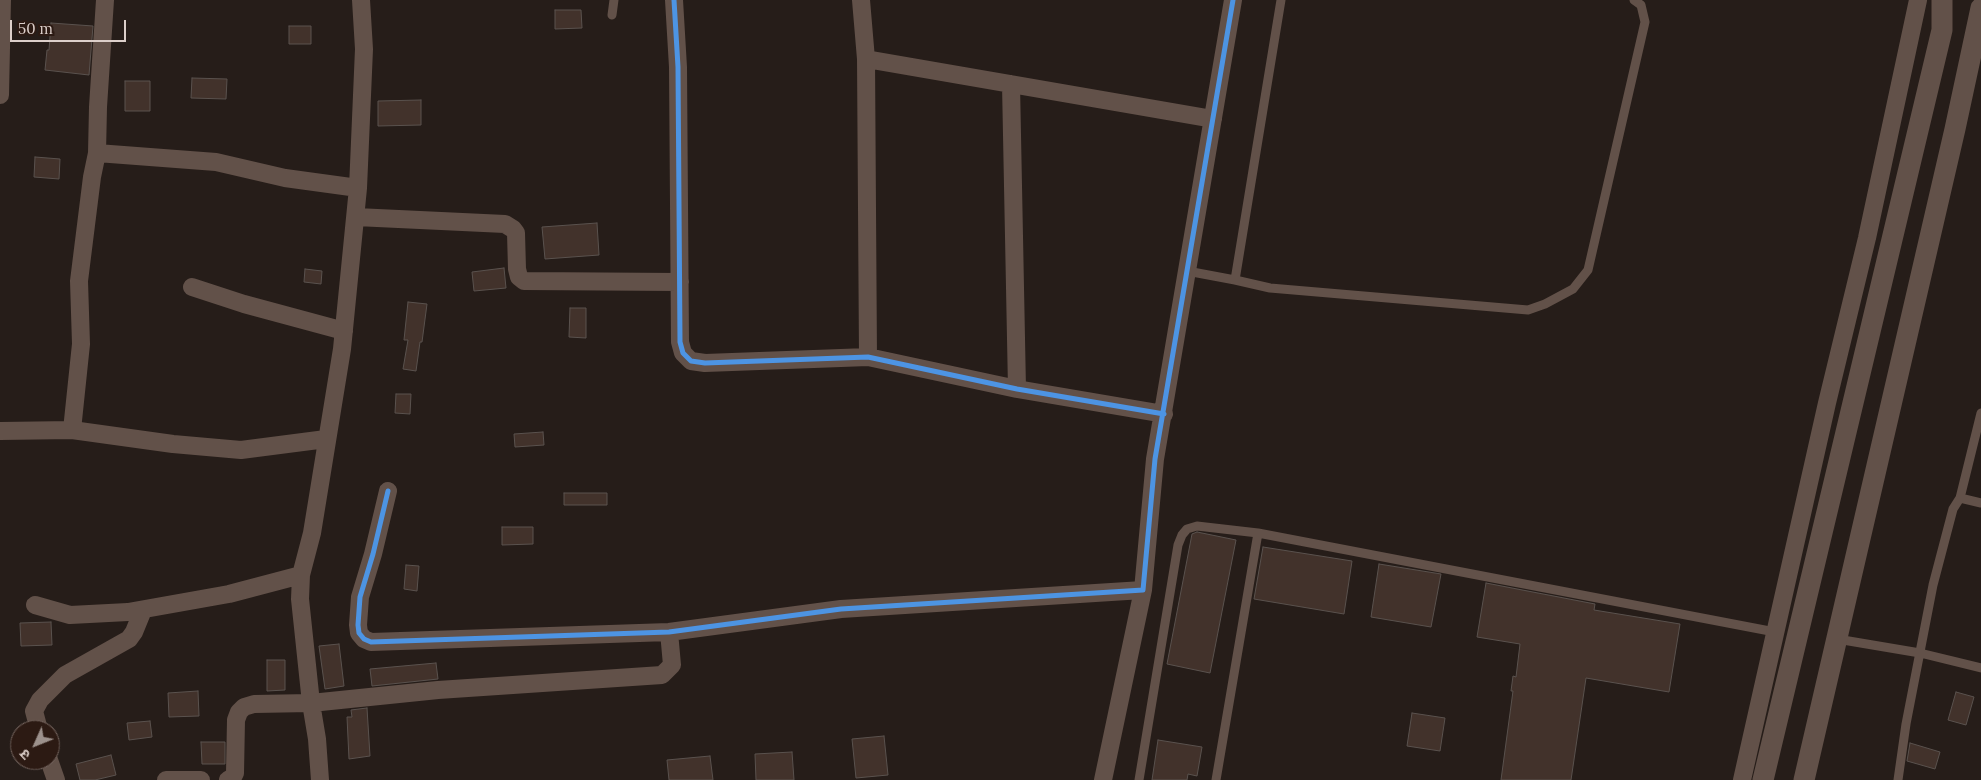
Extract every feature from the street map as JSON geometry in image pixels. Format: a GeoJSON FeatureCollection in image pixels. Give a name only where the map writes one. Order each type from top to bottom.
{"type":"FeatureCollection","features":[{"type":"Feature","properties":{"kind":"street"},"geometry":{"type":"LineString","coordinates":[[0,94],[2,0]]}},
{"type":"Feature","properties":{"kind":"street"},"geometry":{"type":"LineString","coordinates":[[72,430],[81,344],[79,281],[92,178],[97,154],[105,0]]}},
{"type":"Feature","properties":{"kind":"street"},"geometry":{"type":"LineString","coordinates":[[320,780],[317,739],[311,703],[300,599],[301,575],[312,533],[344,331],[356,217],[364,50],[361,0]]}},
{"type":"Feature","properties":{"kind":"street"},"geometry":{"type":"LineString","coordinates":[[674,0],[678,67],[680,342],[683,353],[691,361],[705,363],[868,357],[1017,390],[1164,414]]}},
{"type":"Feature","properties":{"kind":"street"},"geometry":{"type":"LineString","coordinates":[[862,0],[866,59],[868,357]]}},
{"type":"Feature","properties":{"kind":"street"},"geometry":{"type":"LineString","coordinates":[[1103,780],[1143,590],[1155,459],[1233,0]]}},
{"type":"Feature","properties":{"kind":"street"},"geometry":{"type":"LineString","coordinates":[[1742,780],[1867,238],[1918,0]]}},
{"type":"Feature","properties":{"kind":"street"},"geometry":{"type":"LineString","coordinates":[[1763,780],[1942,30],[1942,0]]}},
{"type":"Feature","properties":{"kind":"street"},"geometry":{"type":"LineString","coordinates":[[1804,780],[1953,138],[1981,8]]}},
{"type":"Feature","properties":{"kind":"street"},"geometry":{"type":"LineString","coordinates":[[866,59],[1213,119]]}},
{"type":"Feature","properties":{"kind":"street"},"geometry":{"type":"LineString","coordinates":[[1011,84],[1017,390]]}},
{"type":"Feature","properties":{"kind":"street"},"geometry":{"type":"LineString","coordinates":[[97,154],[216,162],[285,178],[358,188]]}},
{"type":"Feature","properties":{"kind":"street"},"geometry":{"type":"LineString","coordinates":[[356,217],[505,224],[513,228],[516,233],[517,269],[519,277],[524,281],[680,282]]}},
{"type":"Feature","properties":{"kind":"street"},"geometry":{"type":"LineString","coordinates":[[192,287],[244,304],[344,331]]}},
{"type":"Feature","properties":{"kind":"street"},"geometry":{"type":"LineString","coordinates":[[0,431],[72,430],[173,444],[241,450],[326,439]]}},
{"type":"Feature","properties":{"kind":"street"},"geometry":{"type":"LineString","coordinates":[[388,491],[373,554],[360,597],[358,625],[364,639],[371,642],[669,632],[841,609],[1143,590]]}},
{"type":"Feature","properties":{"kind":"street"},"geometry":{"type":"LineString","coordinates":[[35,605],[70,615],[83,616],[143,610],[229,594],[301,575]]}},
{"type":"Feature","properties":{"kind":"street"},"geometry":{"type":"LineString","coordinates":[[36,720],[34,711],[40,700],[65,676],[129,640],[143,610]]}},
{"type":"Feature","properties":{"kind":"street"},"geometry":{"type":"LineString","coordinates":[[228,780],[235,773],[236,720],[239,712],[244,707],[254,704],[311,703],[438,690],[662,675],[672,665],[669,632]]}},
{"type":"Feature","properties":{"kind":"street"},"geometry":{"type":"LineString","coordinates":[[166,780],[201,780]]}},
{"type":"Feature","properties":{"kind":"lane"},"geometry":{"type":"LineString","coordinates":[[612,15],[614,0]]}},
{"type":"Feature","properties":{"kind":"lane"},"geometry":{"type":"LineString","coordinates":[[1235,280],[1281,0]]}},
{"type":"Feature","properties":{"kind":"lane"},"geometry":{"type":"LineString","coordinates":[[1187,271],[1270,288],[1528,310],[1545,304],[1573,289],[1588,270],[1645,22],[1641,5],[1634,0]]}},
{"type":"Feature","properties":{"kind":"lane"},"geometry":{"type":"LineString","coordinates":[[1898,780],[1906,724],[1933,584],[1953,509],[1960,498],[1981,413]]}},
{"type":"Feature","properties":{"kind":"lane"},"geometry":{"type":"LineString","coordinates":[[1960,498],[1981,503]]}},
{"type":"Feature","properties":{"kind":"lane"},"geometry":{"type":"LineString","coordinates":[[1139,780],[1178,544],[1187,529],[1197,526],[1258,532],[1776,632]]}},
{"type":"Feature","properties":{"kind":"lane"},"geometry":{"type":"LineString","coordinates":[[1216,780],[1258,532]]}},
{"type":"Feature","properties":{"kind":"lane"},"geometry":{"type":"LineString","coordinates":[[1837,639],[1920,653],[1981,668]]}},
{"type":"Feature","properties":{"kind":"building"},"geometry":{"type":"Polygon","coordinates":[[[555,10],[581,10],[582,28],[555,29],[555,10]]]}},
{"type":"Feature","properties":{"kind":"building"},"geometry":{"type":"Polygon","coordinates":[[[51,23],[93,26],[89,75],[45,70],[51,23]]]}},
{"type":"Feature","properties":{"kind":"building"},"geometry":{"type":"Polygon","coordinates":[[[289,26],[311,26],[311,44],[289,44],[289,26]]]}},
{"type":"Feature","properties":{"kind":"building"},"geometry":{"type":"Polygon","coordinates":[[[192,78],[227,79],[226,99],[191,98],[192,78]]]}},
{"type":"Feature","properties":{"kind":"building"},"geometry":{"type":"Polygon","coordinates":[[[125,81],[150,81],[150,111],[125,111],[125,81]]]}},
{"type":"Feature","properties":{"kind":"building"},"geometry":{"type":"Polygon","coordinates":[[[421,100],[421,125],[378,126],[378,101],[421,100]]]}},
{"type":"Feature","properties":{"kind":"building"},"geometry":{"type":"Polygon","coordinates":[[[35,157],[60,159],[59,179],[34,177],[35,157]]]}},
{"type":"Feature","properties":{"kind":"building"},"geometry":{"type":"Polygon","coordinates":[[[597,223],[599,255],[545,259],[542,227],[597,223]]]}},
{"type":"Feature","properties":{"kind":"building"},"geometry":{"type":"Polygon","coordinates":[[[504,268],[506,288],[474,291],[472,272],[504,268]]]}},
{"type":"Feature","properties":{"kind":"building"},"geometry":{"type":"Polygon","coordinates":[[[305,269],[322,271],[321,284],[304,282],[305,269]]]}},
{"type":"Feature","properties":{"kind":"building"},"geometry":{"type":"Polygon","coordinates":[[[408,302],[427,304],[416,371],[403,369],[408,340],[404,340],[408,302]]]}},
{"type":"Feature","properties":{"kind":"building"},"geometry":{"type":"Polygon","coordinates":[[[570,308],[586,308],[586,338],[569,337],[570,308]]]}},
{"type":"Feature","properties":{"kind":"building"},"geometry":{"type":"Polygon","coordinates":[[[396,394],[411,394],[410,414],[395,413],[396,394]]]}},
{"type":"Feature","properties":{"kind":"building"},"geometry":{"type":"Polygon","coordinates":[[[543,432],[544,445],[515,447],[514,434],[543,432]]]}},
{"type":"Feature","properties":{"kind":"building"},"geometry":{"type":"Polygon","coordinates":[[[564,493],[607,493],[607,505],[564,505],[564,493]]]}},
{"type":"Feature","properties":{"kind":"building"},"geometry":{"type":"Polygon","coordinates":[[[502,527],[533,527],[533,544],[502,545],[502,527]]]}},
{"type":"Feature","properties":{"kind":"building"},"geometry":{"type":"Polygon","coordinates":[[[1197,532],[1236,540],[1210,673],[1167,664],[1192,534],[1197,532]]]}},
{"type":"Feature","properties":{"kind":"building"},"geometry":{"type":"Polygon","coordinates":[[[1263,547],[1352,561],[1344,614],[1254,599],[1263,547]]]}},
{"type":"Feature","properties":{"kind":"building"},"geometry":{"type":"Polygon","coordinates":[[[1379,564],[1441,574],[1431,627],[1371,617],[1379,564]]]}},
{"type":"Feature","properties":{"kind":"building"},"geometry":{"type":"Polygon","coordinates":[[[406,565],[419,566],[417,591],[404,589],[406,565]]]}},
{"type":"Feature","properties":{"kind":"building"},"geometry":{"type":"Polygon","coordinates":[[[1486,583],[1595,604],[1594,610],[1680,624],[1669,692],[1586,678],[1571,780],[1501,780],[1513,691],[1511,691],[1513,676],[1516,677],[1520,644],[1477,637],[1486,583]]]}},
{"type":"Feature","properties":{"kind":"building"},"geometry":{"type":"Polygon","coordinates":[[[51,622],[52,645],[21,646],[20,623],[51,622]]]}},
{"type":"Feature","properties":{"kind":"building"},"geometry":{"type":"Polygon","coordinates":[[[339,644],[344,686],[325,689],[319,646],[339,644]]]}},
{"type":"Feature","properties":{"kind":"building"},"geometry":{"type":"Polygon","coordinates":[[[267,660],[285,660],[285,690],[267,691],[267,660]]]}},
{"type":"Feature","properties":{"kind":"building"},"geometry":{"type":"Polygon","coordinates":[[[436,663],[438,679],[372,686],[370,669],[436,663]]]}},
{"type":"Feature","properties":{"kind":"building"},"geometry":{"type":"Polygon","coordinates":[[[198,691],[199,716],[169,717],[168,693],[198,691]]]}},
{"type":"Feature","properties":{"kind":"building"},"geometry":{"type":"Polygon","coordinates":[[[1956,692],[1974,697],[1966,725],[1948,720],[1956,692]]]}},
{"type":"Feature","properties":{"kind":"building"},"geometry":{"type":"Polygon","coordinates":[[[367,708],[370,756],[349,759],[347,717],[352,717],[351,710],[367,708]]]}},
{"type":"Feature","properties":{"kind":"building"},"geometry":{"type":"Polygon","coordinates":[[[1412,713],[1445,718],[1440,751],[1407,746],[1412,713]]]}},
{"type":"Feature","properties":{"kind":"building"},"geometry":{"type":"Polygon","coordinates":[[[150,721],[152,737],[129,740],[127,723],[150,721]]]}},
{"type":"Feature","properties":{"kind":"building"},"geometry":{"type":"Polygon","coordinates":[[[884,736],[888,775],[856,778],[852,739],[884,736]]]}},
{"type":"Feature","properties":{"kind":"building"},"geometry":{"type":"Polygon","coordinates":[[[1158,740],[1202,747],[1197,776],[1188,774],[1187,780],[1152,780],[1158,740]]]}},
{"type":"Feature","properties":{"kind":"building"},"geometry":{"type":"Polygon","coordinates":[[[201,742],[225,742],[225,764],[202,764],[201,742]]]}},
{"type":"Feature","properties":{"kind":"building"},"geometry":{"type":"Polygon","coordinates":[[[1910,743],[1940,752],[1935,769],[1907,761],[1910,743]]]}},
{"type":"Feature","properties":{"kind":"building"},"geometry":{"type":"Polygon","coordinates":[[[792,752],[794,780],[756,780],[755,754],[792,752]]]}},
{"type":"Feature","properties":{"kind":"building"},"geometry":{"type":"Polygon","coordinates":[[[111,755],[116,775],[95,780],[80,780],[76,764],[111,755]]]}},
{"type":"Feature","properties":{"kind":"building"},"geometry":{"type":"Polygon","coordinates":[[[710,756],[713,780],[669,780],[667,760],[710,756]]]}},
{"type":"Feature","properties":{"kind":"cycle path"},"geometry":{"type":"LineString","coordinates":[[674,0],[678,67],[680,342],[683,353],[691,361],[705,363],[868,357],[1017,389],[1164,414]]}},
{"type":"Feature","properties":{"kind":"cycle path"},"geometry":{"type":"LineString","coordinates":[[388,491],[373,554],[360,597],[359,633],[364,639],[371,642],[669,632],[841,609],[1143,590],[1155,459],[1233,0]]}}]}
